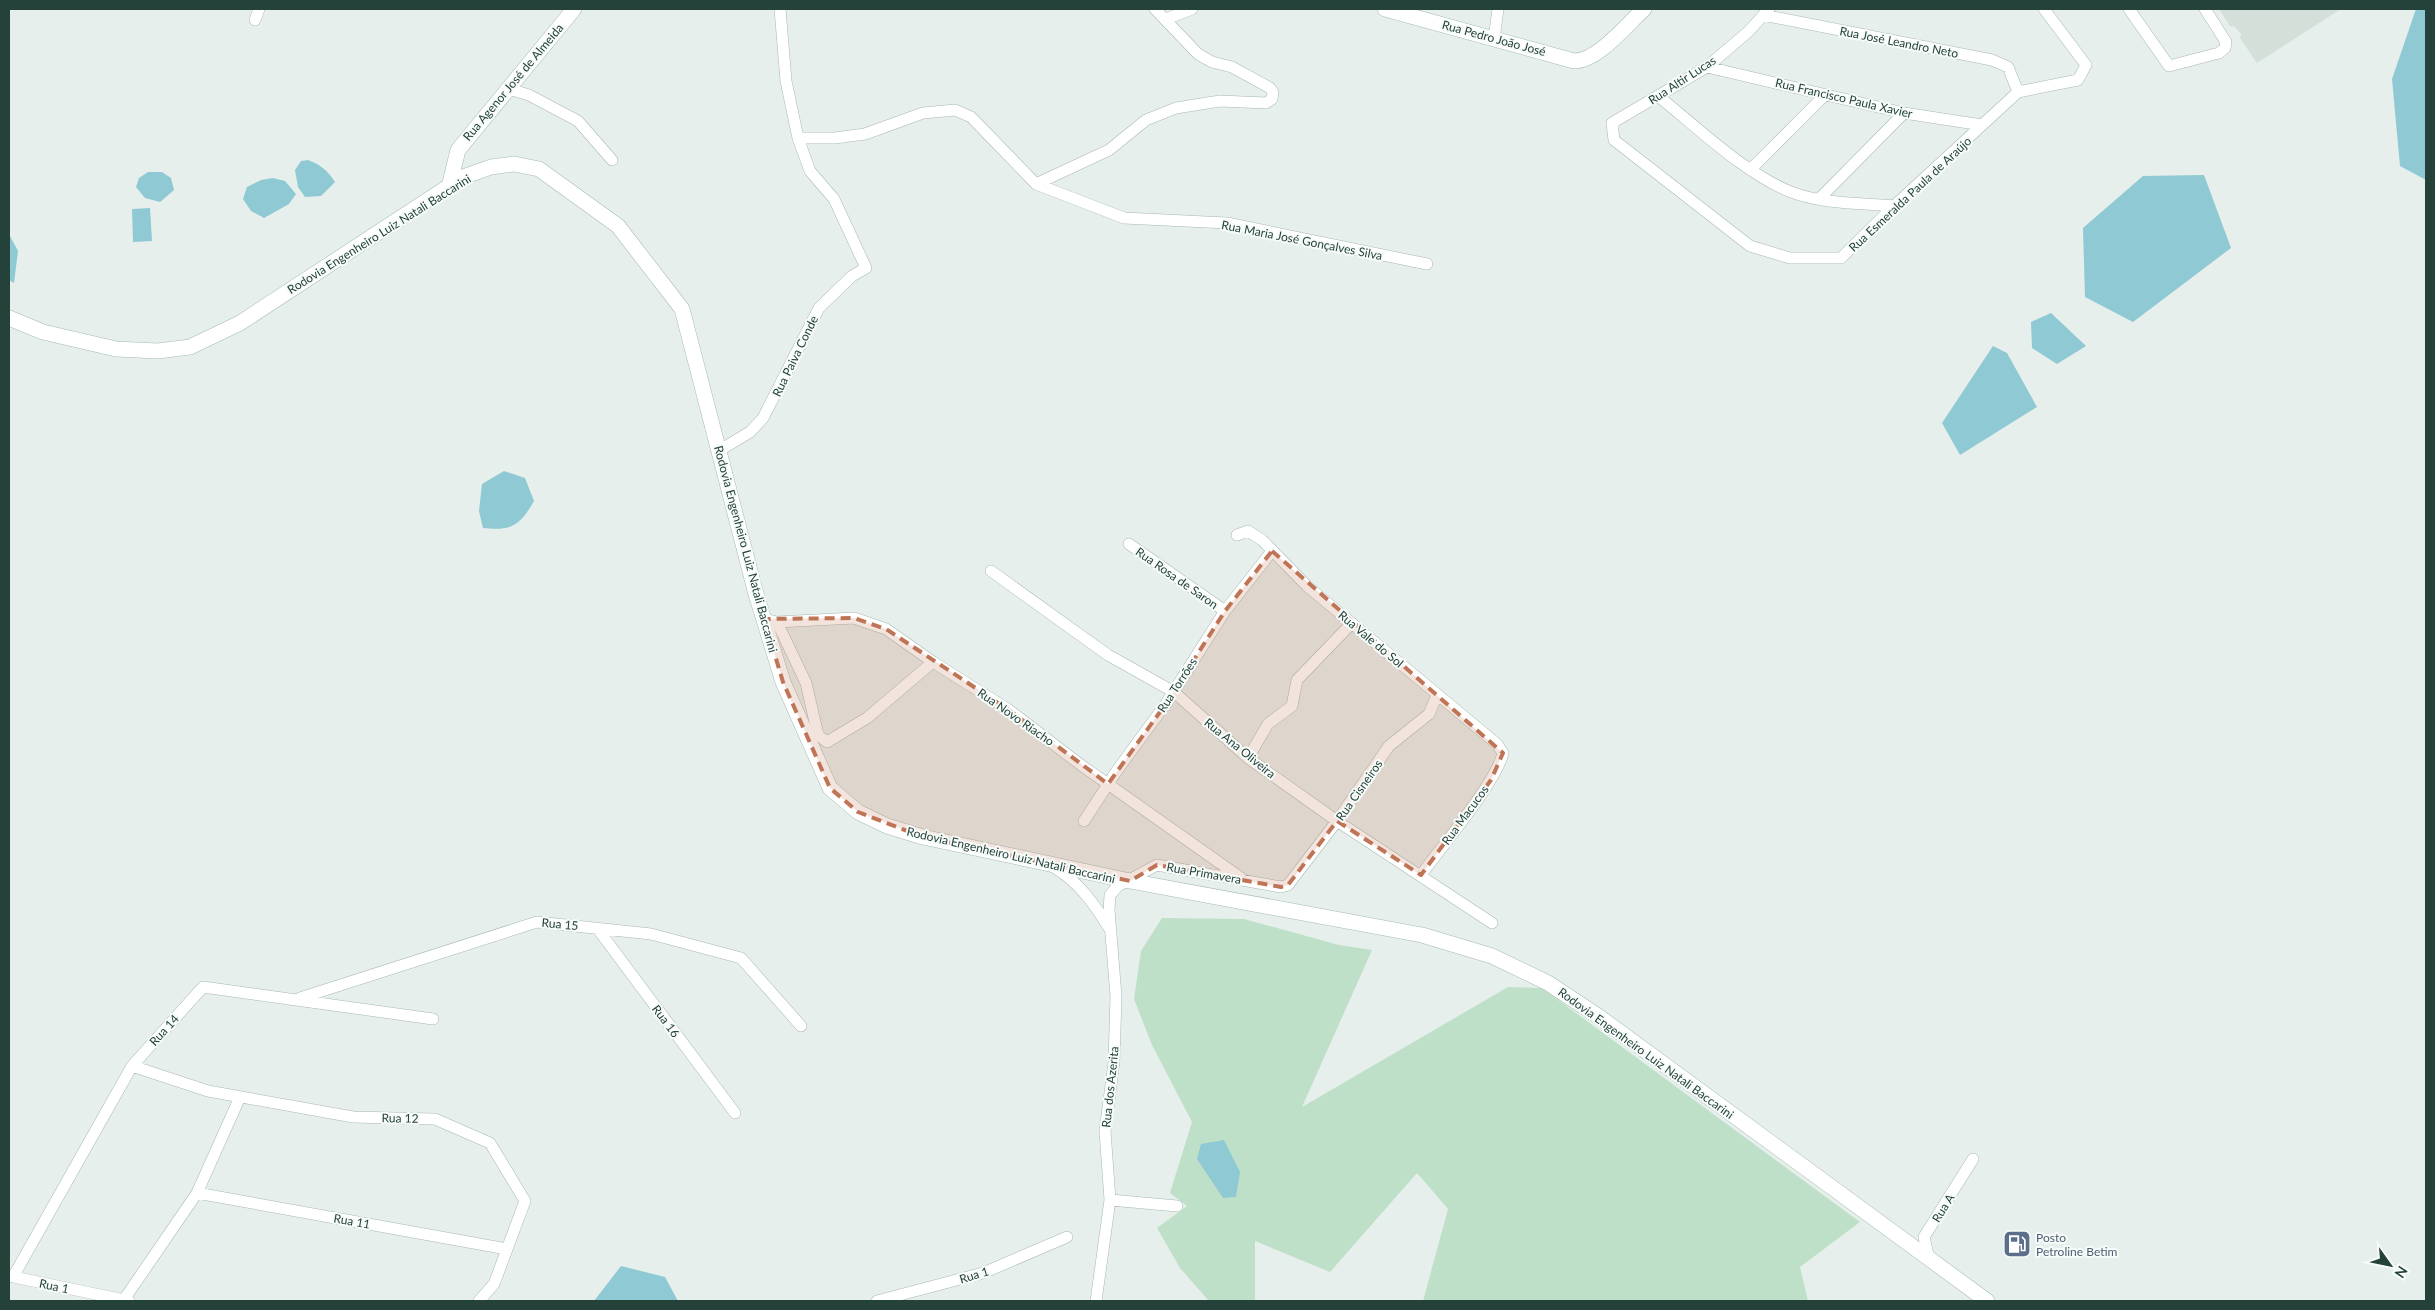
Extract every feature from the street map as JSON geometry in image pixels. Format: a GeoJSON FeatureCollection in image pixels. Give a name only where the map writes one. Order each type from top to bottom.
{"type":"FeatureCollection","features":[{"type":"Feature","properties":{"kind":"main road","name":"Rua Agenor José de Almeida"},"geometry":{"type":"LineString","coordinates":[[449,187],[458,150],[574,9]]}},
{"type":"Feature","properties":{"kind":"main road","name":"Rua Pedro João José"},"geometry":{"type":"LineString","coordinates":[[1385,9],[1574,61],[1581,61],[1597,53],[1644,9]]}},
{"type":"Feature","properties":{"kind":"main road","name":"Rodovia Engenheiro Luiz Natali Baccarini"},"geometry":{"type":"LineString","coordinates":[[9,318],[43,332],[116,349],[158,350],[190,348],[240,323],[463,178],[491,167],[514,164],[539,169],[618,226],[682,309],[720,450],[770,620],[783,682],[830,788],[858,812],[887,826],[923,837],[1130,881],[1422,935],[1492,956],[1548,983],[1598,1016],[1987,1301]]}},
{"type":"Feature","properties":{"kind":"street","name":"Rua Paiva Conde"},"geometry":{"type":"LineString","coordinates":[[720,450],[750,432],[763,418],[819,308],[852,276],[866,268],[834,199],[810,170],[798,138],[786,81],[780,9]]}},
{"type":"Feature","properties":{"kind":"street"},"geometry":{"type":"LineString","coordinates":[[1036,184],[1109,150],[1146,120],[1176,108],[1220,101],[1266,103],[1272,99],[1273,92],[1270,88],[1232,67],[1212,62],[1198,54],[1155,9]]}},
{"type":"Feature","properties":{"kind":"street"},"geometry":{"type":"LineString","coordinates":[[1166,19],[1192,9]]}},
{"type":"Feature","properties":{"kind":"street"},"geometry":{"type":"LineString","coordinates":[[1494,39],[1498,9]]}},
{"type":"Feature","properties":{"kind":"street"},"geometry":{"type":"LineString","coordinates":[[2018,92],[2078,80],[2086,65],[2044,9]]}},
{"type":"Feature","properties":{"kind":"street"},"geometry":{"type":"LineString","coordinates":[[2129,9],[2169,66],[2219,53],[2225,48],[2226,42],[2205,9]]}},
{"type":"Feature","properties":{"kind":"street","name":"Rua Altir Lucas"},"geometry":{"type":"LineString","coordinates":[[1612,123],[1706,67],[1749,30],[1766,12]]}},
{"type":"Feature","properties":{"kind":"street","name":"Rua José Leandro Neto"},"geometry":{"type":"LineString","coordinates":[[1766,12],[1992,60],[2008,67],[2018,92]]}},
{"type":"Feature","properties":{"kind":"street","name":"Rua Francisco Paula Xavier"},"geometry":{"type":"LineString","coordinates":[[1706,67],[1904,113],[1982,125]]}},
{"type":"Feature","properties":{"kind":"street"},"geometry":{"type":"LineString","coordinates":[[509,89],[529,95],[578,121],[612,160]]}},
{"type":"Feature","properties":{"kind":"street","name":"Rua Esmeralda Paula de Araújo"},"geometry":{"type":"LineString","coordinates":[[1612,123],[1614,140],[1750,246],[1790,258],[1842,258],[1894,206],[2018,92]]}},
{"type":"Feature","properties":{"kind":"street"},"geometry":{"type":"LineString","coordinates":[[1751,169],[1826,94]]}},
{"type":"Feature","properties":{"kind":"street"},"geometry":{"type":"LineString","coordinates":[[1658,96],[1751,169],[1792,192],[1820,198],[1894,206]]}},
{"type":"Feature","properties":{"kind":"street","name":"Rua Maria José Gonçalves Silva"},"geometry":{"type":"LineString","coordinates":[[798,138],[835,138],[865,134],[923,113],[955,110],[971,118],[1036,184],[1124,218],[1227,223],[1427,264]]}},
{"type":"Feature","properties":{"kind":"street"},"geometry":{"type":"LineString","coordinates":[[1820,198],[1904,113]]}},
{"type":"Feature","properties":{"kind":"street","name":"Rua Vale do Sol"},"geometry":{"type":"LineString","coordinates":[[1237,535],[1248,531],[1262,540],[1307,586],[1497,744],[1503,753]]}},
{"type":"Feature","properties":{"kind":"street","name":"Rua Rosa de Saron"},"geometry":{"type":"LineString","coordinates":[[1129,544],[1225,611]]}},
{"type":"Feature","properties":{"kind":"street","name":"Rua Torrões"},"geometry":{"type":"LineString","coordinates":[[1084,820],[1174,692],[1225,611],[1272,551]]}},
{"type":"Feature","properties":{"kind":"street","name":"Rua Ana Oliveira"},"geometry":{"type":"LineString","coordinates":[[992,571],[1108,655],[1174,692],[1248,758],[1337,821],[1492,923]]}},
{"type":"Feature","properties":{"kind":"street","name":"Rua Novo Riacho"},"geometry":{"type":"LineString","coordinates":[[770,620],[854,618],[886,629],[933,662],[1009,710],[1108,784],[1244,880]]}},
{"type":"Feature","properties":{"kind":"street"},"geometry":{"type":"LineString","coordinates":[[770,620],[806,683],[818,735],[827,742],[867,718],[933,662]]}},
{"type":"Feature","properties":{"kind":"street"},"geometry":{"type":"LineString","coordinates":[[1248,758],[1268,724],[1292,706],[1297,680],[1352,623]]}},
{"type":"Feature","properties":{"kind":"street","name":"Rua Cisneiros"},"geometry":{"type":"LineString","coordinates":[[1282,887],[1288,885],[1337,821],[1389,746],[1429,714],[1438,694]]}},
{"type":"Feature","properties":{"kind":"street","name":"Rua Macucos"},"geometry":{"type":"LineString","coordinates":[[1420,875],[1491,780],[1501,762],[1503,753]]}},
{"type":"Feature","properties":{"kind":"street"},"geometry":{"type":"LineString","coordinates":[[1048,864],[1065,874],[1093,902],[1111,932]]}},
{"type":"Feature","properties":{"kind":"street","name":"Rua Primavera"},"geometry":{"type":"LineString","coordinates":[[1111,932],[1110,895],[1118,886],[1157,865],[1282,887]]}},
{"type":"Feature","properties":{"kind":"street","name":"Rua 15"},"geometry":{"type":"LineString","coordinates":[[296,999],[538,922],[651,934],[741,958],[801,1026]]}},
{"type":"Feature","properties":{"kind":"street","name":"Rua 16"},"geometry":{"type":"LineString","coordinates":[[597,928],[735,1113]]}},
{"type":"Feature","properties":{"kind":"street","name":"Rua dos Azerita"},"geometry":{"type":"LineString","coordinates":[[1096,1301],[1110,1200],[1105,1131],[1114,1062],[1116,996],[1111,932]]}},
{"type":"Feature","properties":{"kind":"street","name":"Rua 14"},"geometry":{"type":"LineString","coordinates":[[11,1276],[132,1066],[203,987],[433,1019]]}},
{"type":"Feature","properties":{"kind":"street","name":"Rua 12"},"geometry":{"type":"LineString","coordinates":[[132,1066],[208,1091],[353,1117],[435,1119],[490,1143],[525,1201],[494,1284],[479,1301]]}},
{"type":"Feature","properties":{"kind":"street"},"geometry":{"type":"LineString","coordinates":[[123,1301],[197,1193],[240,1097]]}},
{"type":"Feature","properties":{"kind":"street","name":"Rua A"},"geometry":{"type":"LineString","coordinates":[[1929,1259],[1924,1237],[1973,1159]]}},
{"type":"Feature","properties":{"kind":"street","name":"Rua 11"},"geometry":{"type":"LineString","coordinates":[[197,1193],[507,1249]]}},
{"type":"Feature","properties":{"kind":"street"},"geometry":{"type":"LineString","coordinates":[[1110,1200],[1177,1206]]}},
{"type":"Feature","properties":{"kind":"street","name":"Rua 1"},"geometry":{"type":"LineString","coordinates":[[877,1301],[983,1273],[1067,1237]]}},
{"type":"Feature","properties":{"kind":"street","name":"Rua 1"},"geometry":{"type":"LineString","coordinates":[[11,1276],[96,1298],[129,1301]]}},
{"type":"Feature","properties":{"kind":"highlighted area"},"geometry":{"type":"Polygon","coordinates":[[[1272,551],[1503,753],[1491,780],[1421,875],[1337,821],[1288,885],[1281,887],[1157,865],[1130,881],[923,837],[858,812],[830,788],[783,682],[764,619],[854,618],[886,629],[1009,710],[1108,784],[1165,705],[1225,611],[1272,551]]]}},
{"type":"Feature","properties":{"kind":"shaded area"},"geometry":{"type":"Polygon","coordinates":[[[2219,9],[2341,9],[2257,63],[2240,38],[2241,34],[2235,27],[2230,26],[2219,9]]]}},
{"type":"Feature","properties":{"kind":"green space"},"geometry":{"type":"Polygon","coordinates":[[[1162,918],[1244,919],[1339,945],[1372,950],[1302,1107],[1508,987],[1542,988],[1860,1222],[1800,1267],[1808,1301],[1423,1301],[1448,1209],[1417,1173],[1330,1272],[1255,1241],[1255,1301],[1209,1301],[1180,1268],[1157,1228],[1187,1206],[1170,1193],[1192,1122],[1152,1045],[1134,999],[1141,951],[1162,918]]]}},
{"type":"Feature","properties":{"kind":"water"},"geometry":{"type":"Polygon","coordinates":[[[2416,9],[2426,9],[2426,180],[2400,166],[2392,79],[2416,9]]]}},
{"type":"Feature","properties":{"kind":"water"},"geometry":{"type":"Polygon","coordinates":[[[308,160],[323,168],[335,182],[321,196],[305,197],[298,187],[295,170],[301,161],[308,160]]]}},
{"type":"Feature","properties":{"kind":"water"},"geometry":{"type":"Polygon","coordinates":[[[148,172],[162,172],[171,178],[174,190],[160,202],[145,198],[136,187],[139,178],[148,172]]]}},
{"type":"Feature","properties":{"kind":"water"},"geometry":{"type":"Polygon","coordinates":[[[2204,175],[2231,248],[2133,322],[2085,297],[2083,228],[2143,176],[2204,175]]]}},
{"type":"Feature","properties":{"kind":"water"},"geometry":{"type":"Polygon","coordinates":[[[273,178],[285,181],[296,194],[289,204],[264,218],[251,211],[243,199],[247,187],[261,180],[273,178]]]}},
{"type":"Feature","properties":{"kind":"water"},"geometry":{"type":"Polygon","coordinates":[[[150,208],[152,241],[133,242],[132,209],[150,208]]]}},
{"type":"Feature","properties":{"kind":"water"},"geometry":{"type":"Polygon","coordinates":[[[9,234],[18,251],[14,283],[9,280],[9,234]]]}},
{"type":"Feature","properties":{"kind":"water"},"geometry":{"type":"Polygon","coordinates":[[[2051,313],[2086,346],[2057,364],[2032,348],[2031,322],[2051,313]]]}},
{"type":"Feature","properties":{"kind":"water"},"geometry":{"type":"Polygon","coordinates":[[[1993,346],[2007,353],[2037,407],[1960,455],[1942,423],[1993,346]]]}},
{"type":"Feature","properties":{"kind":"water"},"geometry":{"type":"Polygon","coordinates":[[[504,471],[525,478],[534,501],[524,516],[514,525],[501,529],[483,528],[479,511],[482,484],[504,471]]]}},
{"type":"Feature","properties":{"kind":"water"},"geometry":{"type":"Polygon","coordinates":[[[1224,1140],[1240,1172],[1236,1197],[1223,1198],[1197,1159],[1201,1144],[1224,1140]]]}},
{"type":"Feature","properties":{"kind":"water"},"geometry":{"type":"Polygon","coordinates":[[[621,1266],[665,1277],[678,1301],[594,1301],[621,1266]]]}},
{"type":"Feature","properties":{"kind":"place","name":"Posto Petroline Betim"},"geometry":{"type":"Point","coordinates":[2017,1244]}}]}
